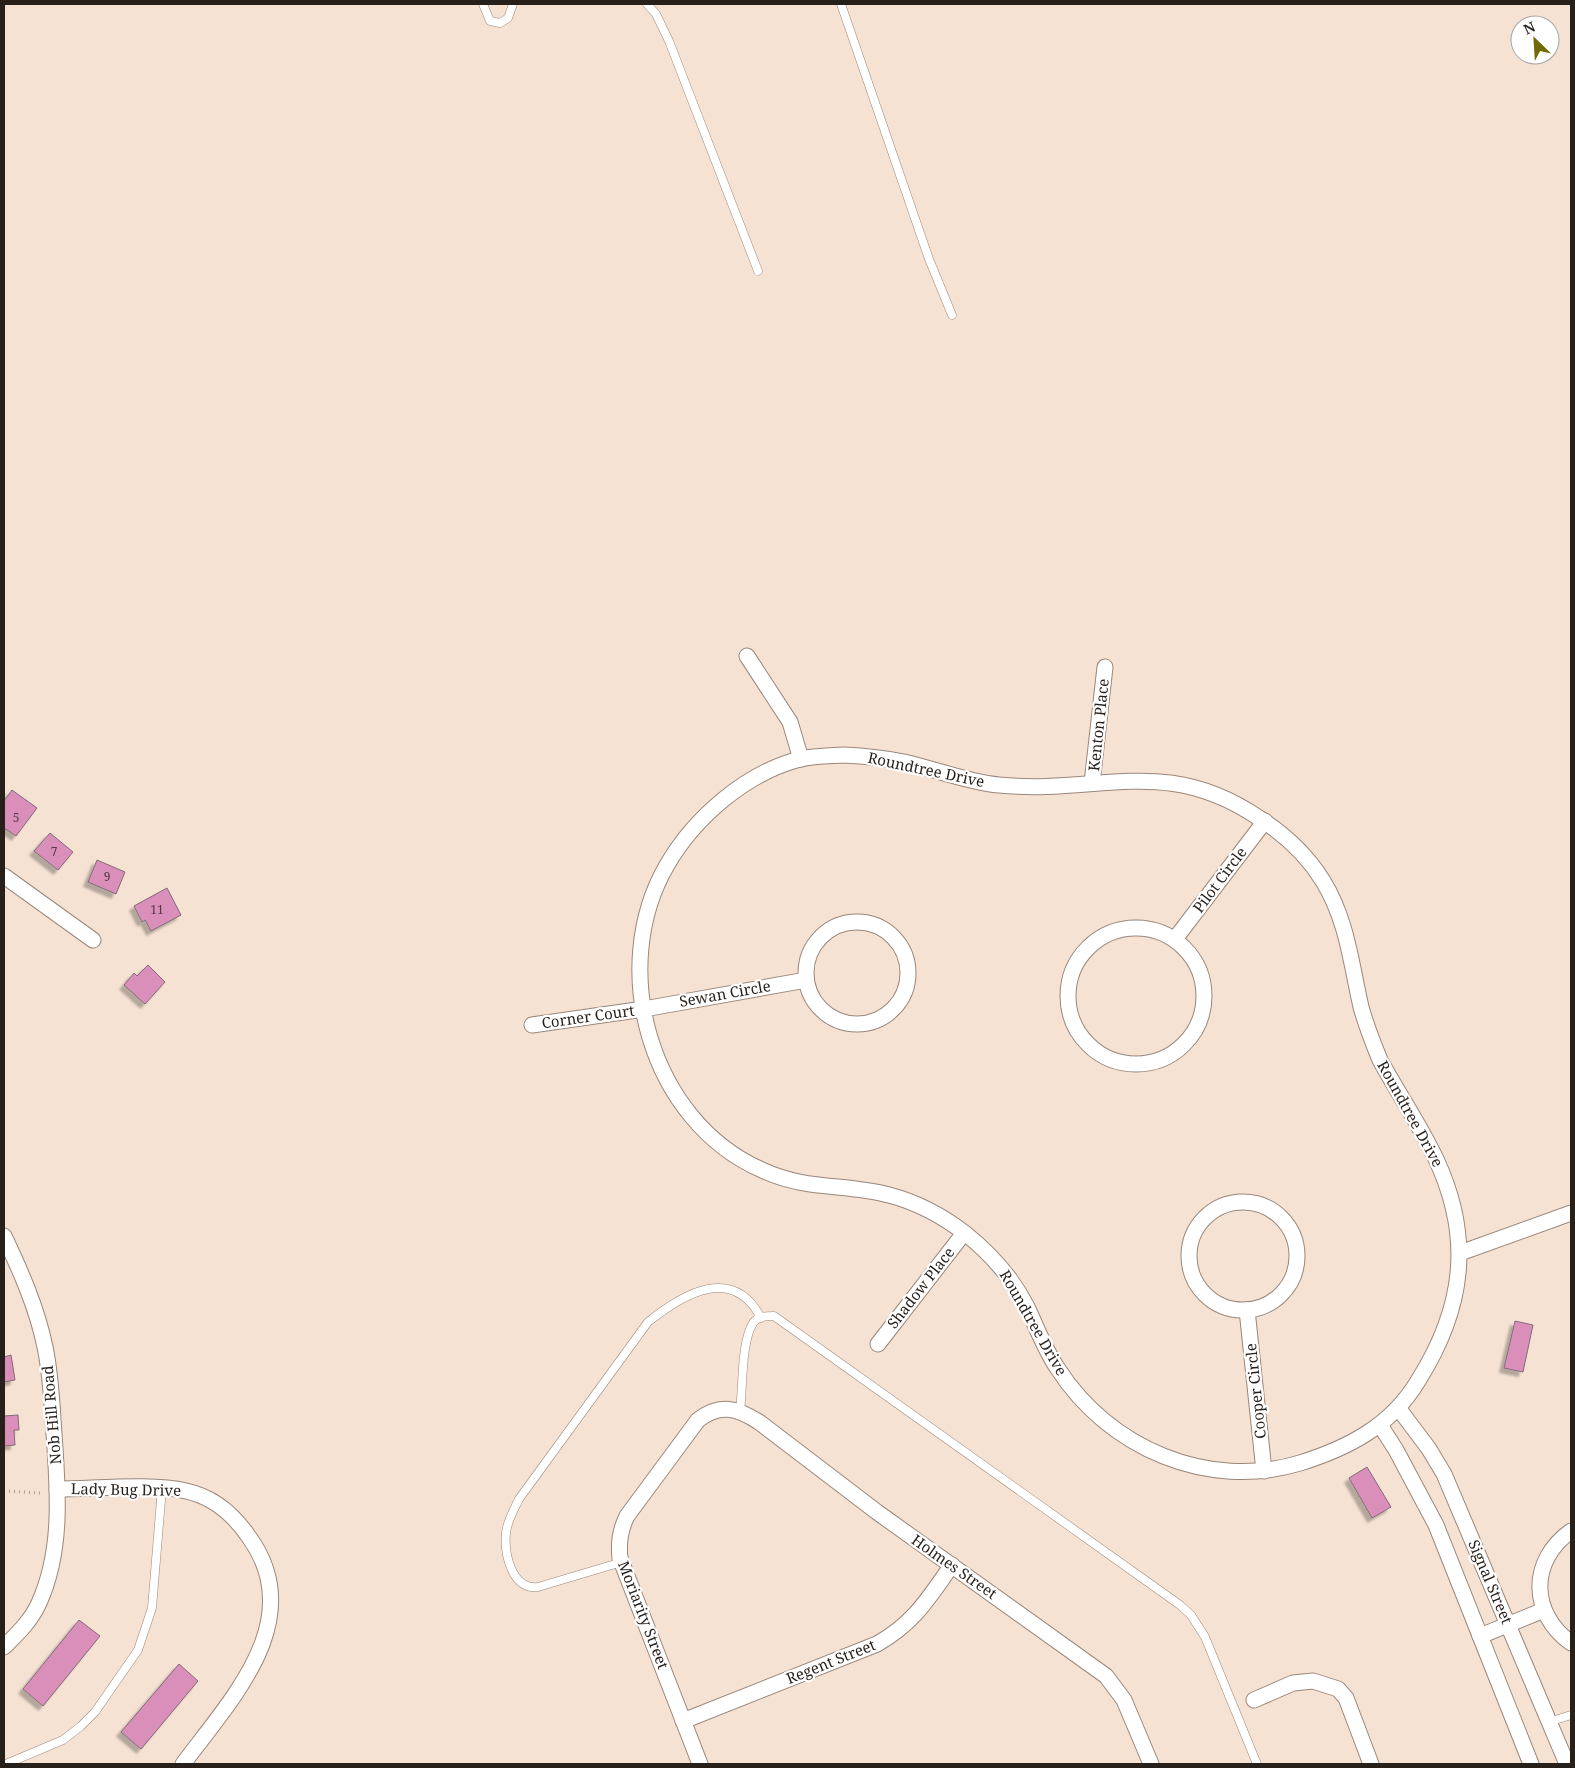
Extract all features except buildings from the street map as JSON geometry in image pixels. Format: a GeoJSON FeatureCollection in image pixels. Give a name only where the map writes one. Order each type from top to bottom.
{"type":"FeatureCollection","features":[{"type":"Feature","properties":{"kind":"street"},"geometry":{"type":"LineString","coordinates":[[747,656],[790,722],[801,759]]}},
{"type":"Feature","properties":{"kind":"street","name":"Kenton Place"},"geometry":{"type":"LineString","coordinates":[[1092,783],[1105,667]]}},
{"type":"Feature","properties":{"kind":"street","name":"Roundtree Drive"},"geometry":{"type":"LineString","coordinates":[[844,755],[875,757],[969,780],[1017,787],[1151,780],[1189,785],[1232,801],[1265,821],[1306,858],[1333,899],[1348,940],[1362,1007],[1373,1043],[1384,1067],[1439,1164],[1454,1212],[1460,1253],[1455,1298],[1442,1337],[1425,1371],[1399,1409],[1380,1425],[1339,1449],[1290,1466],[1264,1471],[1206,1469],[1138,1446],[1109,1426],[1086,1405],[1060,1372],[1006,1272],[994,1258],[964,1232],[903,1199],[871,1191],[803,1184],[764,1172],[734,1154],[690,1113],[668,1081],[653,1049],[644,1009],[640,965],[642,926],[668,863],[698,825],[737,790],[778,766],[801,759],[844,755]]}},
{"type":"Feature","properties":{"kind":"street","name":"Pilot Circle"},"geometry":{"type":"LineString","coordinates":[[1176,939],[1265,821]]}},
{"type":"Feature","properties":{"kind":"street"},"geometry":{"type":"LineString","coordinates":[[4,876],[93,940]]}},
{"type":"Feature","properties":{"kind":"street"},"geometry":{"type":"LineString","coordinates":[[855,921],[872,923],[887,931],[899,942],[907,958],[909,975],[906,991],[897,1006],[884,1017],[868,1023],[851,1024],[821,1010],[811,996],[806,980],[807,963],[813,947],[824,934],[838,925],[855,921]]}},
{"type":"Feature","properties":{"kind":"street"},"geometry":{"type":"LineString","coordinates":[[1132,927],[1154,929],[1176,939],[1192,954],[1202,974],[1205,996],[1202,1018],[1191,1038],[1174,1053],[1154,1062],[1146,1063],[1132,1064],[1110,1059],[1091,1048],[1076,1030],[1068,1008],[1068,985],[1075,963],[1090,945],[1109,932],[1132,927]]}},
{"type":"Feature","properties":{"kind":"street","name":"Sewan Circle"},"geometry":{"type":"LineString","coordinates":[[644,1009],[806,980]]}},
{"type":"Feature","properties":{"kind":"street","name":"Corner Court"},"geometry":{"type":"LineString","coordinates":[[532,1024],[644,1009]]}},
{"type":"Feature","properties":{"kind":"street"},"geometry":{"type":"LineString","coordinates":[[1245,1202],[1262,1205],[1278,1214],[1290,1228],[1296,1245],[1297,1264],[1291,1281],[1280,1295],[1265,1305],[1247,1310],[1230,1308],[1214,1302],[1201,1290],[1192,1274],[1189,1257],[1191,1240],[1199,1224],[1212,1212],[1227,1204],[1245,1202]]}},
{"type":"Feature","properties":{"kind":"street"},"geometry":{"type":"LineString","coordinates":[[1460,1253],[1571,1213]]}},
{"type":"Feature","properties":{"kind":"street","name":"Shadow Place"},"geometry":{"type":"LineString","coordinates":[[878,1344],[964,1232]]}},
{"type":"Feature","properties":{"kind":"street","name":"Nob Hill Road"},"geometry":{"type":"LineString","coordinates":[[4,1236],[34,1308],[45,1346],[51,1383],[58,1489],[54,1552],[48,1579],[39,1604],[25,1626],[4,1647]]}},
{"type":"Feature","properties":{"kind":"street","name":"Cooper Circle"},"geometry":{"type":"LineString","coordinates":[[1247,1310],[1264,1471]]}},
{"type":"Feature","properties":{"kind":"street","name":"Holmes Street"},"geometry":{"type":"LineString","coordinates":[[719,1408],[740,1411],[759,1422],[877,1512],[1106,1676],[1124,1700],[1151,1764]]}},
{"type":"Feature","properties":{"kind":"street","name":"Moriarity Street"},"geometry":{"type":"LineString","coordinates":[[700,1764],[622,1562],[618,1544],[621,1529],[627,1516],[698,1420],[708,1412],[719,1408]]}},
{"type":"Feature","properties":{"kind":"street","name":"Signal Street"},"geometry":{"type":"LineString","coordinates":[[1399,1409],[1429,1449],[1444,1474],[1567,1764]]}},
{"type":"Feature","properties":{"kind":"street","name":"Signal Street"},"geometry":{"type":"LineString","coordinates":[[1380,1425],[1404,1464],[1436,1525],[1531,1764]]}},
{"type":"Feature","properties":{"kind":"street","name":"Lady Bug Drive"},"geometry":{"type":"LineString","coordinates":[[58,1489],[162,1488],[187,1491],[206,1498],[225,1509],[239,1523],[256,1546],[267,1570],[271,1596],[270,1618],[263,1647],[238,1690],[182,1764]]}},
{"type":"Feature","properties":{"kind":"street"},"geometry":{"type":"LineString","coordinates":[[1571,1531],[1561,1539],[1546,1560],[1540,1585],[1544,1610],[1555,1629],[1571,1643]]}},
{"type":"Feature","properties":{"kind":"street","name":"Regent Street"},"geometry":{"type":"LineString","coordinates":[[683,1721],[877,1644],[896,1634],[913,1619],[952,1565]]}},
{"type":"Feature","properties":{"kind":"street"},"geometry":{"type":"LineString","coordinates":[[1480,1636],[1544,1610]]}},
{"type":"Feature","properties":{"kind":"street"},"geometry":{"type":"LineString","coordinates":[[1254,1700],[1293,1683],[1313,1680],[1338,1688],[1346,1698],[1371,1764]]}},
{"type":"Feature","properties":{"kind":"lane"},"geometry":{"type":"LineString","coordinates":[[483,4],[490,21],[500,23],[508,18],[513,4]]}},
{"type":"Feature","properties":{"kind":"lane"},"geometry":{"type":"LineString","coordinates":[[647,4],[656,14],[669,40],[758,271]]}},
{"type":"Feature","properties":{"kind":"lane"},"geometry":{"type":"LineString","coordinates":[[841,4],[929,259],[952,315]]}},
{"type":"Feature","properties":{"kind":"lane"},"geometry":{"type":"LineString","coordinates":[[622,1562],[538,1587],[528,1588],[520,1584],[514,1574],[508,1555],[506,1532],[519,1500],[648,1322],[677,1300],[714,1287],[730,1290],[742,1295],[753,1304],[760,1318]]}},
{"type":"Feature","properties":{"kind":"lane"},"geometry":{"type":"LineString","coordinates":[[740,1411],[747,1335],[754,1322],[765,1315],[774,1316],[1180,1605],[1191,1615],[1205,1637],[1257,1764]]}},
{"type":"Feature","properties":{"kind":"lane"},"geometry":{"type":"LineString","coordinates":[[6,1764],[63,1740],[81,1726],[107,1696],[138,1650],[152,1608],[162,1488]]}},
{"type":"Feature","properties":{"kind":"lane"},"geometry":{"type":"LineString","coordinates":[[1549,1722],[1571,1715]]}},
{"type":"Feature","properties":{"kind":"path"},"geometry":{"type":"LineString","coordinates":[[4,1491],[40,1493]]}}]}
